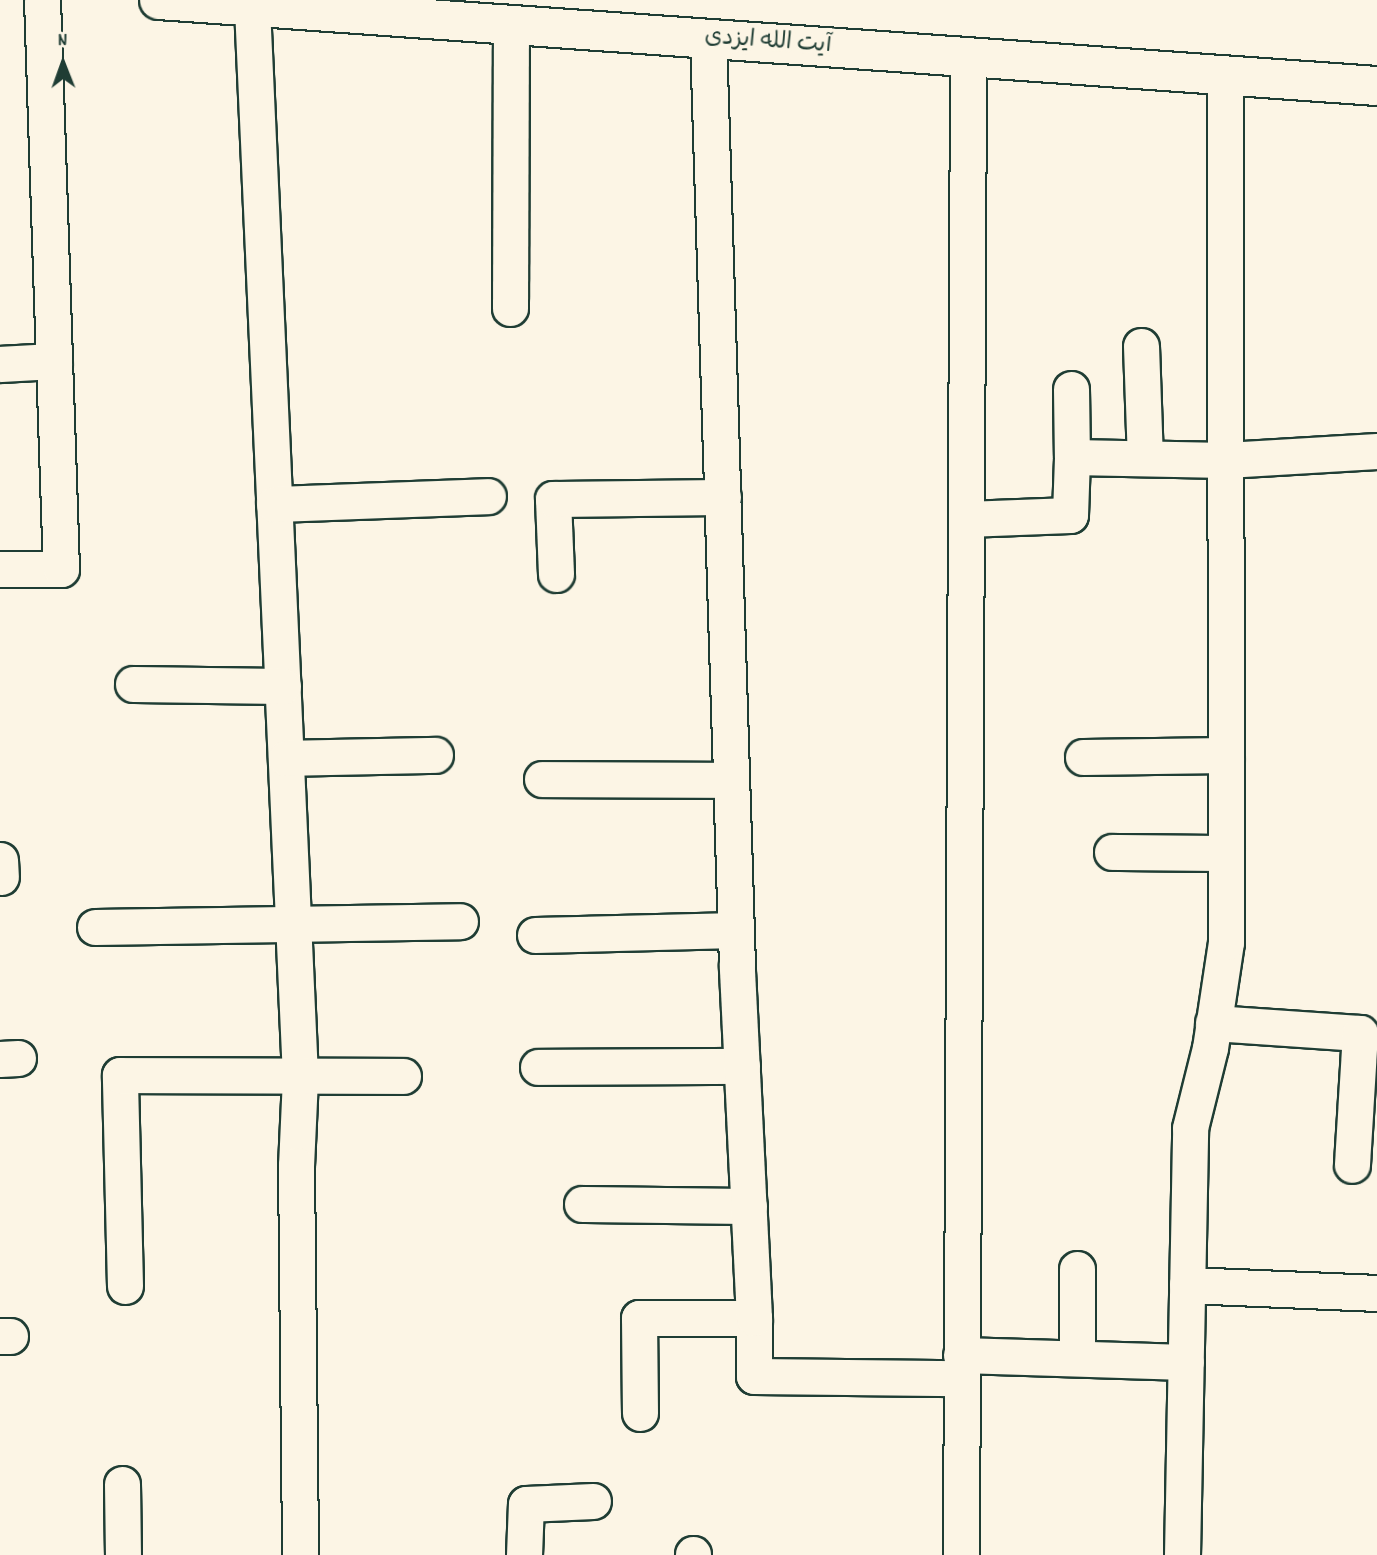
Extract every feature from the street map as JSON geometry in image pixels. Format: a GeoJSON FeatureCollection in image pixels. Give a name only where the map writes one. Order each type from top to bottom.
{"type":"FeatureCollection","features":[{"type":"Feature","properties":{"kind":"highway","name":"آیت الله ایزدی"},"geometry":{"type":"LineString","coordinates":[[159,0],[1377,86]]}},
{"type":"Feature","properties":{"kind":"street"},"geometry":{"type":"LineString","coordinates":[[0,569],[61,569],[42,0]]}},
{"type":"Feature","properties":{"kind":"street"},"geometry":{"type":"LineString","coordinates":[[252,7],[300,1078],[296,1165],[300,1555]]}},
{"type":"Feature","properties":{"kind":"street"},"geometry":{"type":"LineString","coordinates":[[510,25],[510,308]]}},
{"type":"Feature","properties":{"kind":"street"},"geometry":{"type":"LineString","coordinates":[[708,39],[736,930],[754,1318],[754,1376],[1077,1358],[1186,1362]]}},
{"type":"Feature","properties":{"kind":"street"},"geometry":{"type":"LineString","coordinates":[[961,1555],[968,58]]}},
{"type":"Feature","properties":{"kind":"street"},"geometry":{"type":"LineString","coordinates":[[1182,1555],[1190,1128],[1213,1023],[1226,942],[1225,76]]}},
{"type":"Feature","properties":{"kind":"street"},"geometry":{"type":"LineString","coordinates":[[1142,346],[1145,458]]}},
{"type":"Feature","properties":{"kind":"street"},"geometry":{"type":"LineString","coordinates":[[0,364],[54,361]]}},
{"type":"Feature","properties":{"kind":"street"},"geometry":{"type":"LineString","coordinates":[[966,519],[1070,515],[1071,389]]}},
{"type":"Feature","properties":{"kind":"street"},"geometry":{"type":"LineString","coordinates":[[1072,457],[1226,460],[1377,451]]}},
{"type":"Feature","properties":{"kind":"street"},"geometry":{"type":"LineString","coordinates":[[274,504],[488,496]]}},
{"type":"Feature","properties":{"kind":"street"},"geometry":{"type":"LineString","coordinates":[[556,574],[553,499],[723,497]]}},
{"type":"Feature","properties":{"kind":"street"},"geometry":{"type":"LineString","coordinates":[[133,684],[283,686]]}},
{"type":"Feature","properties":{"kind":"street"},"geometry":{"type":"LineString","coordinates":[[286,758],[435,755]]}},
{"type":"Feature","properties":{"kind":"street"},"geometry":{"type":"LineString","coordinates":[[1083,757],[1226,755]]}},
{"type":"Feature","properties":{"kind":"street"},"geometry":{"type":"LineString","coordinates":[[542,779],[731,780]]}},
{"type":"Feature","properties":{"kind":"street"},"geometry":{"type":"LineString","coordinates":[[1112,852],[1226,853]]}},
{"type":"Feature","properties":{"kind":"street"},"geometry":{"type":"LineString","coordinates":[[95,927],[460,921]]}},
{"type":"Feature","properties":{"kind":"street"},"geometry":{"type":"LineString","coordinates":[[535,935],[736,930]]}},
{"type":"Feature","properties":{"kind":"street"},"geometry":{"type":"LineString","coordinates":[[1213,1023],[1360,1033],[1352,1165]]}},
{"type":"Feature","properties":{"kind":"street"},"geometry":{"type":"LineString","coordinates":[[538,1067],[742,1066]]}},
{"type":"Feature","properties":{"kind":"street"},"geometry":{"type":"LineString","coordinates":[[125,1286],[120,1075],[300,1078],[402,1076]]}},
{"type":"Feature","properties":{"kind":"street"},"geometry":{"type":"LineString","coordinates":[[582,1204],[749,1206]]}},
{"type":"Feature","properties":{"kind":"street"},"geometry":{"type":"LineString","coordinates":[[1077,1269],[1077,1358]]}},
{"type":"Feature","properties":{"kind":"street"},"geometry":{"type":"LineString","coordinates":[[1187,1284],[1377,1293]]}},
{"type":"Feature","properties":{"kind":"street"},"geometry":{"type":"LineString","coordinates":[[640,1413],[639,1318],[754,1318]]}},
{"type":"Feature","properties":{"kind":"street"},"geometry":{"type":"LineString","coordinates":[[121,1484],[123,1555]]}},
{"type":"Feature","properties":{"kind":"street"},"geometry":{"type":"LineString","coordinates":[[524,1555],[526,1504],[593,1501]]}}]}
